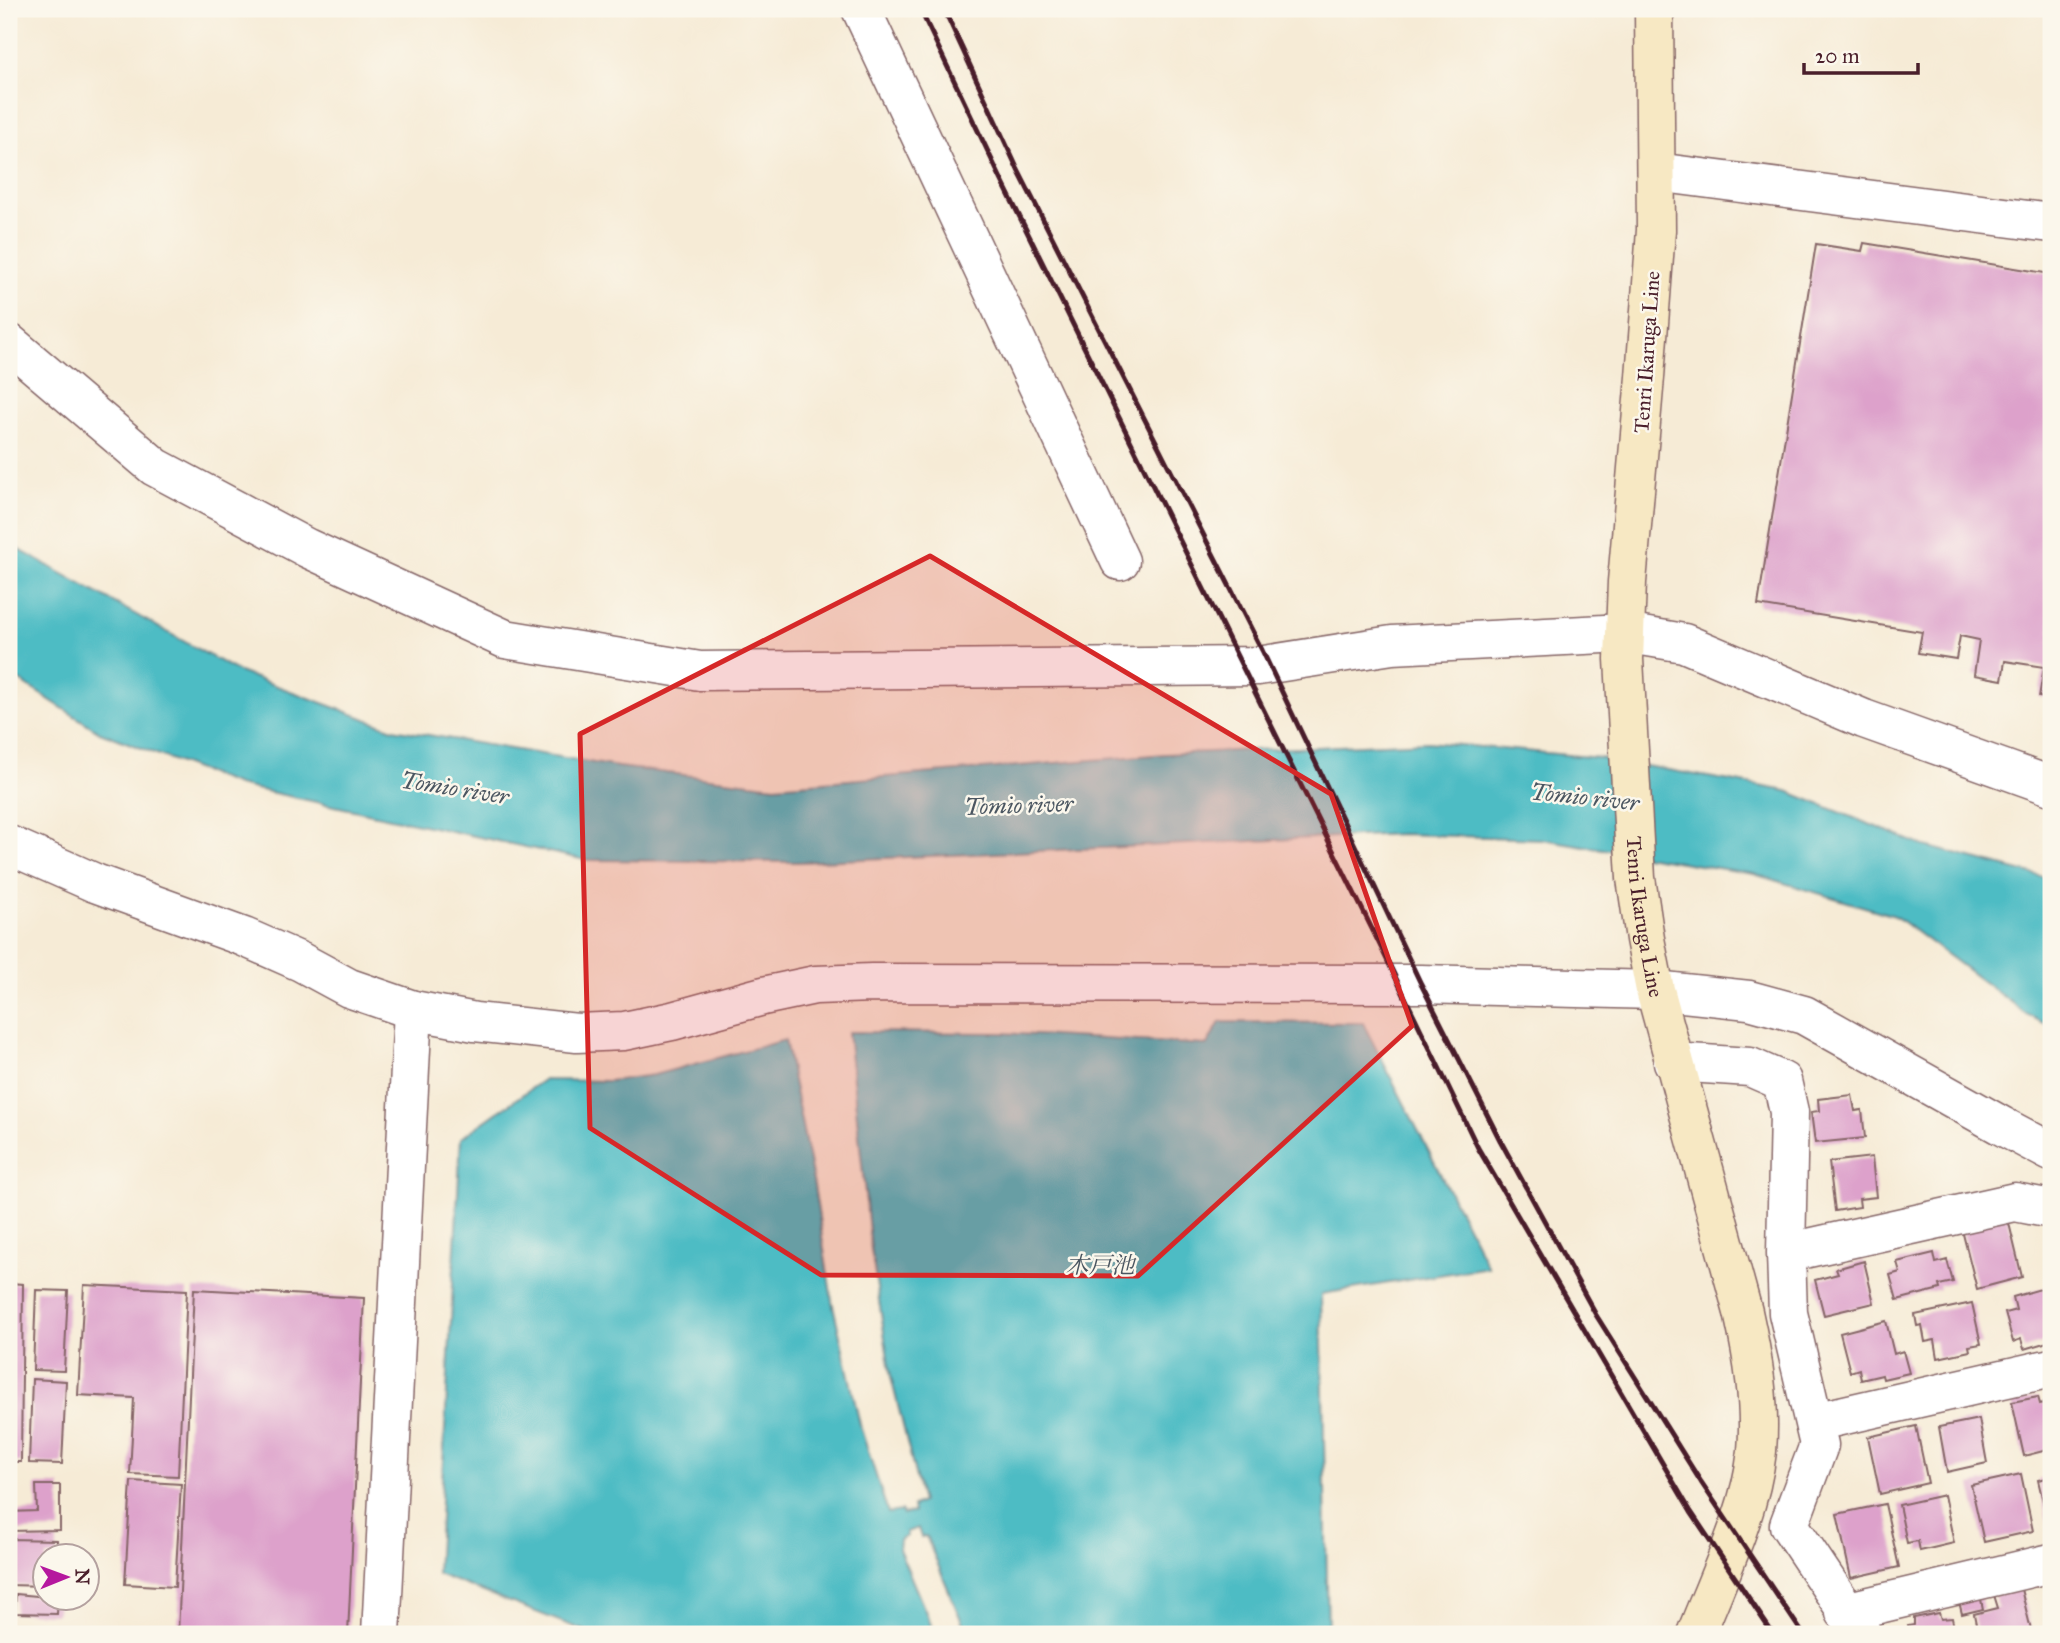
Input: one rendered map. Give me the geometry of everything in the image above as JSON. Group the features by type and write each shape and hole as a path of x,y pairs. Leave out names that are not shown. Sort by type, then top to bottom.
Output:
{"main road":[{"name":"Tenri Ikaruga Line","path":"1654,9 1656,172 1651,305 1624,646 1633,834 1644,939 1673,1062 1744,1312 1753,1357 1758,1407 1757,1450 1752,1482 1741,1519 1696,1634"}],"street":[{"path":"861,9 1120,561"},
{"path":"1656,172 2051,223"},
{"path":"9,343 155,467 307,548 505,639 700,671 1258,666 1392,645 1624,646 1684,643 1864,719 2051,786"},
{"path":"9,845 95,883 244,937 301,962 349,988 413,1010 475,1022 578,1033 624,1031 763,996 815,985 838,984 1421,984 1655,989 1749,1000 1804,1015 2051,1152"},
{"path":"381,1634 413,1010"},
{"path":"1673,1062 1750,1067 1782,1081 1789,1112 1786,1253 1788,1313 1819,1446 1789,1525 1853,1623 2051,1563"},
{"path":"1786,1253 2015,1202 2051,1209"},
{"path":"1814,1422 2051,1368"}],"highlighted area":[{"path":"930,556 1331,794 1412,1026 1138,1276 821,1275 590,1128 580,734"}],"water":[{"name":"Tomio river","path":"9,544 239,672 393,729 618,767 775,786 1166,754 1428,742 1600,758 1787,791 1921,845 2051,879 2051,1026 2029,1016 1895,916 1754,874 1542,839 1402,834 798,862 586,860 237,785 100,732 9,674"},
{"name":"木戸池","path":"1220,1022 1363,1023 1488,1267 1321,1294 1328,1634 967,1634 926,1536 921,1537 918,1528 906,1532 907,1536 900,1540 899,1549 935,1634 593,1634 437,1574 461,1138 543,1080 609,1081 654,1075 785,1040 814,1186 832,1301 861,1429 888,1513 901,1511 903,1515 914,1512 913,1506 922,1502 891,1377 871,1249 848,1032 1001,1033 1207,1045"}],"building":[{"path":"1864,243 2051,274 2051,704 2046,703 2048,698 2039,697 2044,667 2005,661 2002,680 1974,675 1979,640 1960,636 1956,659 1918,653 1922,632 1758,605 1816,244 1862,251"},
{"path":"1852,1095 1855,1111 1862,1110 1865,1138 1815,1143 1811,1112 1819,1111 1818,1099"},
{"path":"1872,1157 1876,1197 1859,1199 1860,1207 1835,1211 1829,1162"},
{"path":"2007,1215 2022,1277 1977,1289 1961,1226"},
{"path":"1934,1253 1936,1263 1947,1260 1953,1282 1939,1285 1940,1289 1897,1300 1890,1275 1900,1272 1897,1262"},
{"path":"1864,1261 1874,1303 1824,1315 1815,1280 1838,1274 1836,1269"},
{"path":"9,1283 23,1284 21,1462 9,1462"},
{"path":"84,1285 187,1290 178,1476 130,1474 134,1398 78,1395"},
{"path":"2051,1286 2051,1341 2024,1349 2021,1339 2013,1342 2005,1313 2016,1310 2013,1297"},
{"path":"194,1289 364,1298 348,1634 178,1634"},
{"path":"36,1290 68,1291 64,1371 33,1370"},
{"path":"1972,1303 1981,1344 1969,1346 1970,1351 1938,1358 1935,1340 1925,1342 1922,1325 1917,1326 1915,1315"},
{"path":"1886,1321 1894,1354 1903,1351 1909,1373 1883,1379 1882,1375 1861,1380 1859,1369 1850,1372 1840,1333"},
{"path":"32,1379 66,1381 62,1464 29,1463"},
{"path":"2038,1397 2040,1404 2047,1402 2051,1420 2051,1449 2024,1456 2012,1402"},
{"path":"1979,1419 1987,1463 1947,1472 1939,1427"},
{"path":"1916,1426 1928,1483 1880,1494 1868,1437"},
{"path":"2021,1474 2033,1531 1984,1542 1971,1485"},
{"path":"2051,1477 2051,1522 2048,1523 2038,1480"},
{"path":"131,1481 181,1484 175,1587 125,1584"},
{"path":"36,1485 60,1485 60,1530 9,1531 9,1512 37,1511"},
{"path":"1944,1495 1954,1543 1920,1551 1918,1541 1907,1543 1899,1505"},
{"path":"1885,1504 1899,1567 1851,1578 1837,1514"},
{"path":"9,1539 57,1540 32,1542 32,1586 9,1585"},
{"path":"1978,1585 1983,1609 1962,1614 1956,1589"},
{"path":"2021,1589 2032,1634 1978,1634 1974,1614 1998,1608 1994,1595"},
{"path":"16,1594 32,1596 32,1612 57,1612 57,1614 15,1613"},
{"path":"1939,1613 1941,1619 1952,1618 1955,1634 1910,1634 1908,1626 1914,1625 1914,1618"}],"railway":[{"path":"920,9 1478,1148 1691,1512 1773,1634"},
{"path":"944,9 1018,170 1262,650 1421,984 1500,1140 1596,1315 1701,1482 1803,1634"}]}
